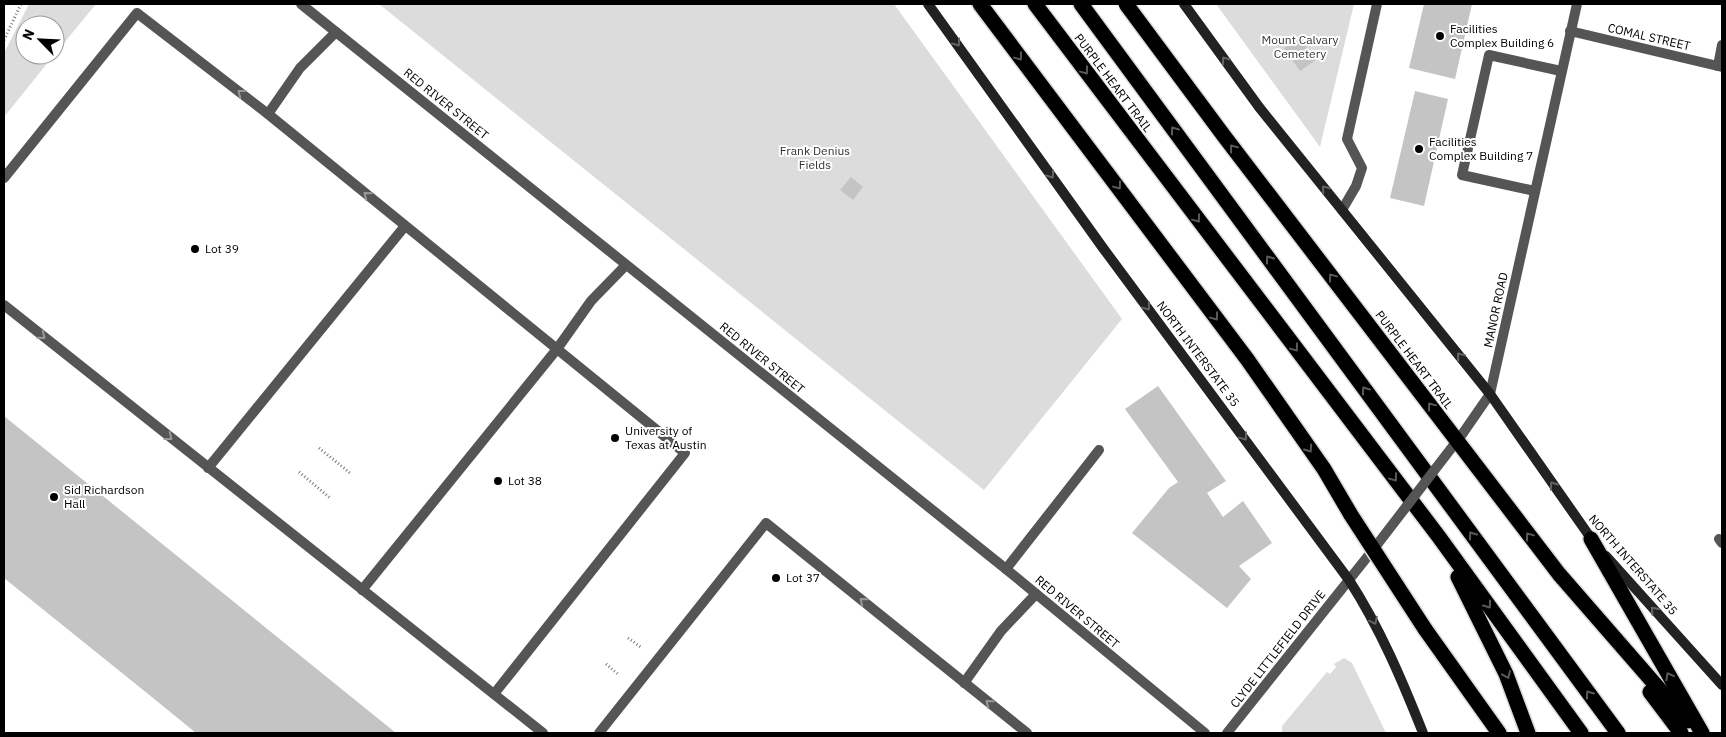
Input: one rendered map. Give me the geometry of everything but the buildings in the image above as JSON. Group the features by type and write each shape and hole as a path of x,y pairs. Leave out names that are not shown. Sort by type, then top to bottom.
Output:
{"highway":[{"path":"980,4 1247,359 1324,469 1425,629 1499,733"},
{"name":"PURPLE HEART TRAIL","path":"1035,4 1439,537 1581,733"},
{"name":"PURPLE HEART TRAIL","path":"1081,4 1618,733"},
{"name":"PURPLE HEART TRAIL","path":"1126,4 1224,136 1682,733"},
{"path":"1439,537 1506,674 1528,733"},
{"path":"1591,539 1700,733"},
{"path":"1559,574 1700,733"}],"main road":[{"name":"NORTH INTERSTATE 35","path":"928,4 1103,248 1349,580 1372,616 1423,733"},
{"name":"NORTH INTERSTATE 35","path":"1184,4 1259,106 1490,394 1591,539 1722,685"}],"street":[{"name":"RED RIVER STREET","path":"301,4 1006,569 1205,733"},
{"path":"1342,210 1356,186 1362,168 1347,139 1377,4"},
{"name":"MANOR ROAD","path":"1349,580 1464,433 1490,394 1577,4"},
{"path":"4,178 137,13 268,114 685,453 494,694"},
{"name":"COMAL STREET","path":"1570,31 1720,66"},
{"path":"268,114 300,68 336,32"},
{"path":"1720,66 1722,45"},
{"path":"1535,191 1462,175 1489,54 1561,71"},
{"path":"208,468 405,226"},
{"path":"362,590 557,349 591,301 626,265"},
{"path":"4,305 544,733"},
{"path":"1006,569 1099,450"},
{"path":"599,733 766,523 1027,733"},
{"name":"CLYDE LITTLEFIELD DRIVE","path":"1227,733 1349,580"},
{"path":"964,683 1001,632 1036,594"}],"path":[{"path":"4,40 21,4"},
{"path":"320,448 350,473"},
{"path":"299,472 330,498"}],"green space":[{"path":"29,4 96,4 65,42 65,15 23,15"},
{"name":"Frank Denius Fields","path":"379,4 894,4 1122,319 984,490"},
{"name":"Mount Calvary Cemetery","path":"1216,4 1354,4 1320,147"},
{"path":"15,31 15,65 46,65 4,117 4,53"},
{"path":"1344,658 1352,663 1386,733 1282,733 1282,726 1327,672 1330,674 1336,667 1334,664"}],"place":[{"name":"Facilities Complex Building 6","path":"1440,36"},
{"name":"Facilities Complex Building 7","path":"1419,149"},
{"name":"Lot 39","path":"195,249"},
{"name":"University of Texas at Austin","path":"615,438"},
{"name":"Lot 38","path":"498,481"},
{"name":"Sid Richardson Hall","path":"54,497"},
{"name":"Lot 37","path":"776,578"}]}
